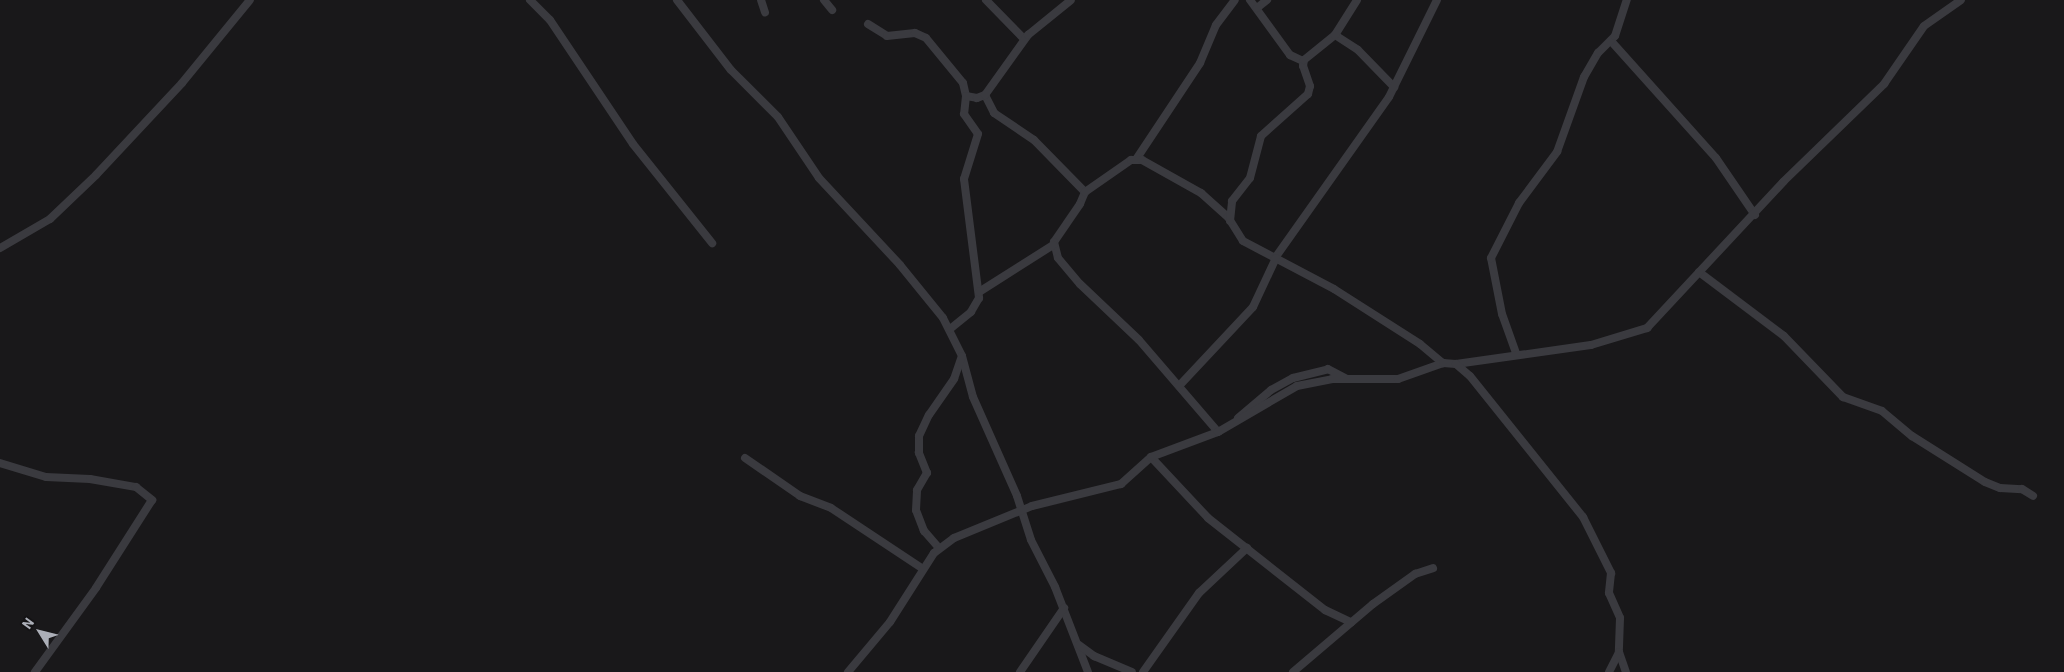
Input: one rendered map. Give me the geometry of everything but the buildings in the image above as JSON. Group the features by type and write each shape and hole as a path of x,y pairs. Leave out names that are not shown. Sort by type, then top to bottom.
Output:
{"street":[{"path":"0,248 50,218 96,175 188,77 250,0"},
{"path":"530,0 550,20 633,144 712,243"},
{"path":"677,0 731,70 778,117 819,178 900,265 950,329 962,356 973,397 1022,510 1031,540 1064,608 1088,672"},
{"path":"762,0 765,12"},
{"path":"824,0 832,10"},
{"path":"986,0 1024,39"},
{"path":"979,292 1053,245 1085,192 1137,158 1200,63 1216,25 1234,0"},
{"path":"1230,221 1232,201 1250,178 1261,136 1308,94 1310,82 1303,62 1290,55 1250,0"},
{"path":"1257,8 1267,0"},
{"path":"1303,62 1335,35 1358,0"},
{"path":"1179,386 1253,307 1276,258 1394,87 1437,0"},
{"path":"1516,354 1502,314 1491,258 1519,203 1557,152 1584,77 1598,53 1619,28 1627,0"},
{"path":"848,672 890,622 938,548 954,538 1022,510 1117,485 1151,457 1218,432 1297,386 1348,379 1398,379 1443,363 1456,364 1516,354 1565,350 1641,331 1666,310 1699,272 1755,215 1783,182 1884,84 1924,26 1961,0"},
{"path":"966,96 977,98 985,95 1024,39 1046,17 1067,2"},
{"path":"868,24 887,36 922,34 963,83 966,96 964,114 978,134 964,178 979,292 971,312 950,329"},
{"path":"1335,35 1358,50 1394,87"},
{"path":"1610,41 1716,158 1755,215"},
{"path":"985,95 994,113 1043,149 1085,192"},
{"path":"1137,158 1191,186 1230,221 1239,238 1342,294 1420,344 1443,363"},
{"path":"1053,245 1058,258 1080,284 1139,340 1218,432"},
{"path":"1699,272 1745,303 1784,336 1843,397 1882,411 1912,436 1985,482 2000,488 2026,491 2032,496"},
{"path":"938,548 924,531 916,510 916,490 927,473 918,453 919,436 929,415 954,379 962,356"},
{"path":"1456,364 1490,400 1583,517 1611,572 1609,592 1620,618 1619,652 1626,672"},
{"path":"1151,457 1194,505 1325,610 1351,622"},
{"path":"745,458 800,496 831,508 923,569"},
{"path":"0,463 46,477 90,479 136,487 152,500 101,581 35,672"},
{"path":"1142,672 1199,593 1247,548"},
{"path":"1293,672 1351,622 1415,574 1434,568"},
{"path":"1020,672 1064,608"},
{"path":"1079,644 1094,656 1132,672"},
{"path":"1609,672 1619,652"}]}
